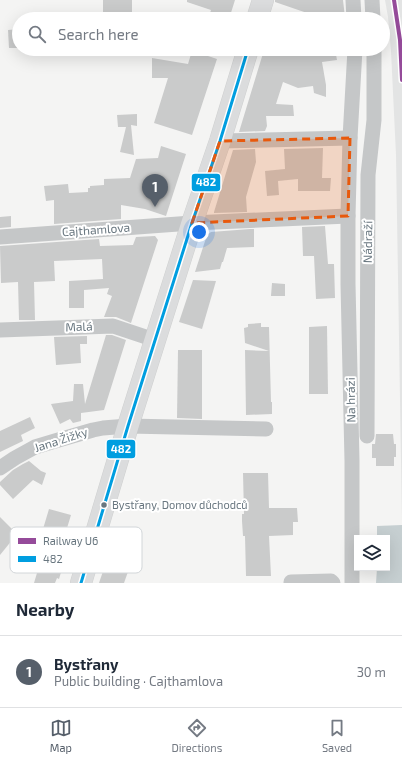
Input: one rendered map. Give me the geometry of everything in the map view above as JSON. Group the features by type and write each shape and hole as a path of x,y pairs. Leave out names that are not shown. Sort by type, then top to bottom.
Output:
{"street":[{"path":"259,12 263,0"},
{"path":"353,0 354,12"},
{"path":"372,0 373,12"},
{"path":"98,527 155,340 220,141 246,56"},
{"name":"Na hrázi","path":"352,583 352,461 348,300 348,216 354,56"},
{"name":"Nádraží","path":"367,436 368,175 374,120 374,56"},
{"path":"220,141 350,138"},
{"path":"192,223 348,216"},
{"name":"Cajthamlova","path":"0,237 192,223"},
{"name":"Malá","path":"0,330 113,326 155,340"},
{"name":"Jana Žižky","path":"0,468 35,447 93,430 128,426 266,429"},
{"path":"81,583 84,573"},
{"path":"291,583 331,581 333,583"}],"highlighted area":[{"path":"350,138 348,216 192,223 220,141"}],"shaded area":[{"path":"385,0 402,0 402,521 396,155 390,12 387,12"},
{"path":"402,525 402,583 376,583 377,571 390,571 390,535 377,535 377,526"}],"building":[{"path":"103,0 132,0 132,12 103,12"},
{"path":"187,0 235,0 231,12 210,12 211,10 187,2"},
{"path":"275,0 343,0 344,12 304,12 275,2"},
{"path":"8,30 12,30 12,48 9,48"},
{"path":"190,56 208,56 217,59 192,135 154,123 168,78 152,78 152,58 188,64"},
{"path":"262,56 336,56 337,60 322,62 326,85 326,97 314,93 313,86 298,88 283,82 276,104 293,105 294,116 266,116 267,126 265,131 239,132"},
{"path":"137,114 137,126 131,125 134,155 120,152 126,127 118,127 117,115"},
{"path":"161,146 186,154 166,216 145,209 121,205 121,219 54,224 54,200 46,201 44,186 68,184 69,193 88,192 88,188 90,188 90,186 104,185 104,179 130,178 136,159 158,158"},
{"path":"323,148 322,178 331,178 330,191 298,191 298,179 278,181 279,195 267,196 265,171 285,169 284,149"},
{"path":"255,149 256,162 246,197 247,212 214,213 233,150"},
{"path":"11,216 11,227 0,228 0,217"},
{"path":"325,226 328,264 334,264 335,298 316,299 314,256 303,256 302,227"},
{"path":"254,229 254,247 227,248 220,269 195,272 207,235 211,232"},
{"path":"155,236 158,240 131,323 116,317 104,317 112,296 107,294 109,288 84,290 84,308 69,308 69,281 103,279 102,259 54,261 55,281 34,282 35,320 19,320 18,282 1,283 0,246 99,239 100,246 133,245 136,237"},
{"path":"193,280 216,281 202,329 179,322"},
{"path":"272,283 285,284 285,296 271,296"},
{"path":"261,323 261,327 269,327 272,414 246,415 245,350 269,351 245,343 244,328 248,327 248,324"},
{"path":"327,326 328,394 309,394 309,327"},
{"path":"106,335 112,335 126,340 104,410 81,413 81,421 73,423 70,419 60,424 51,404 73,401 74,384 83,384 85,404"},
{"path":"87,336 87,344 80,344 81,363 56,365 54,337"},
{"path":"178,350 202,350 202,419 177,418"},
{"path":"30,417 35,428 21,435 23,441 0,452 0,431"},
{"path":"376,434 393,434 394,444 396,444 394,466 376,466 376,458 372,458 372,444 375,444"},
{"path":"29,461 41,471 46,473 42,485 33,480 13,499 0,485 0,482 13,470"},
{"path":"243,473 268,473 269,508 297,508 298,522 293,522 293,535 269,536 271,576 246,576 245,536 243,536 242,521 242,514 244,514"},
{"path":"49,509 71,515 67,527 44,527"},
{"path":"0,517 10,527 10,543 0,555"},
{"path":"37,573 61,573 59,579 57,578 55,583 34,583"},
{"path":"102,573 128,573 124,583 99,583"}],"rail line":[{"name":"U6","path":"394,0 400,40 402,80"}],"transit line":[{"name":"482","path":"98,527 128,426 246,56"},
{"name":"482","path":"81,583 84,573"}],"place":[{"name":"Bystřany","path":"155,207"},
{"name":"Bystřany, Domov důchodců","path":"104,505"}]}
